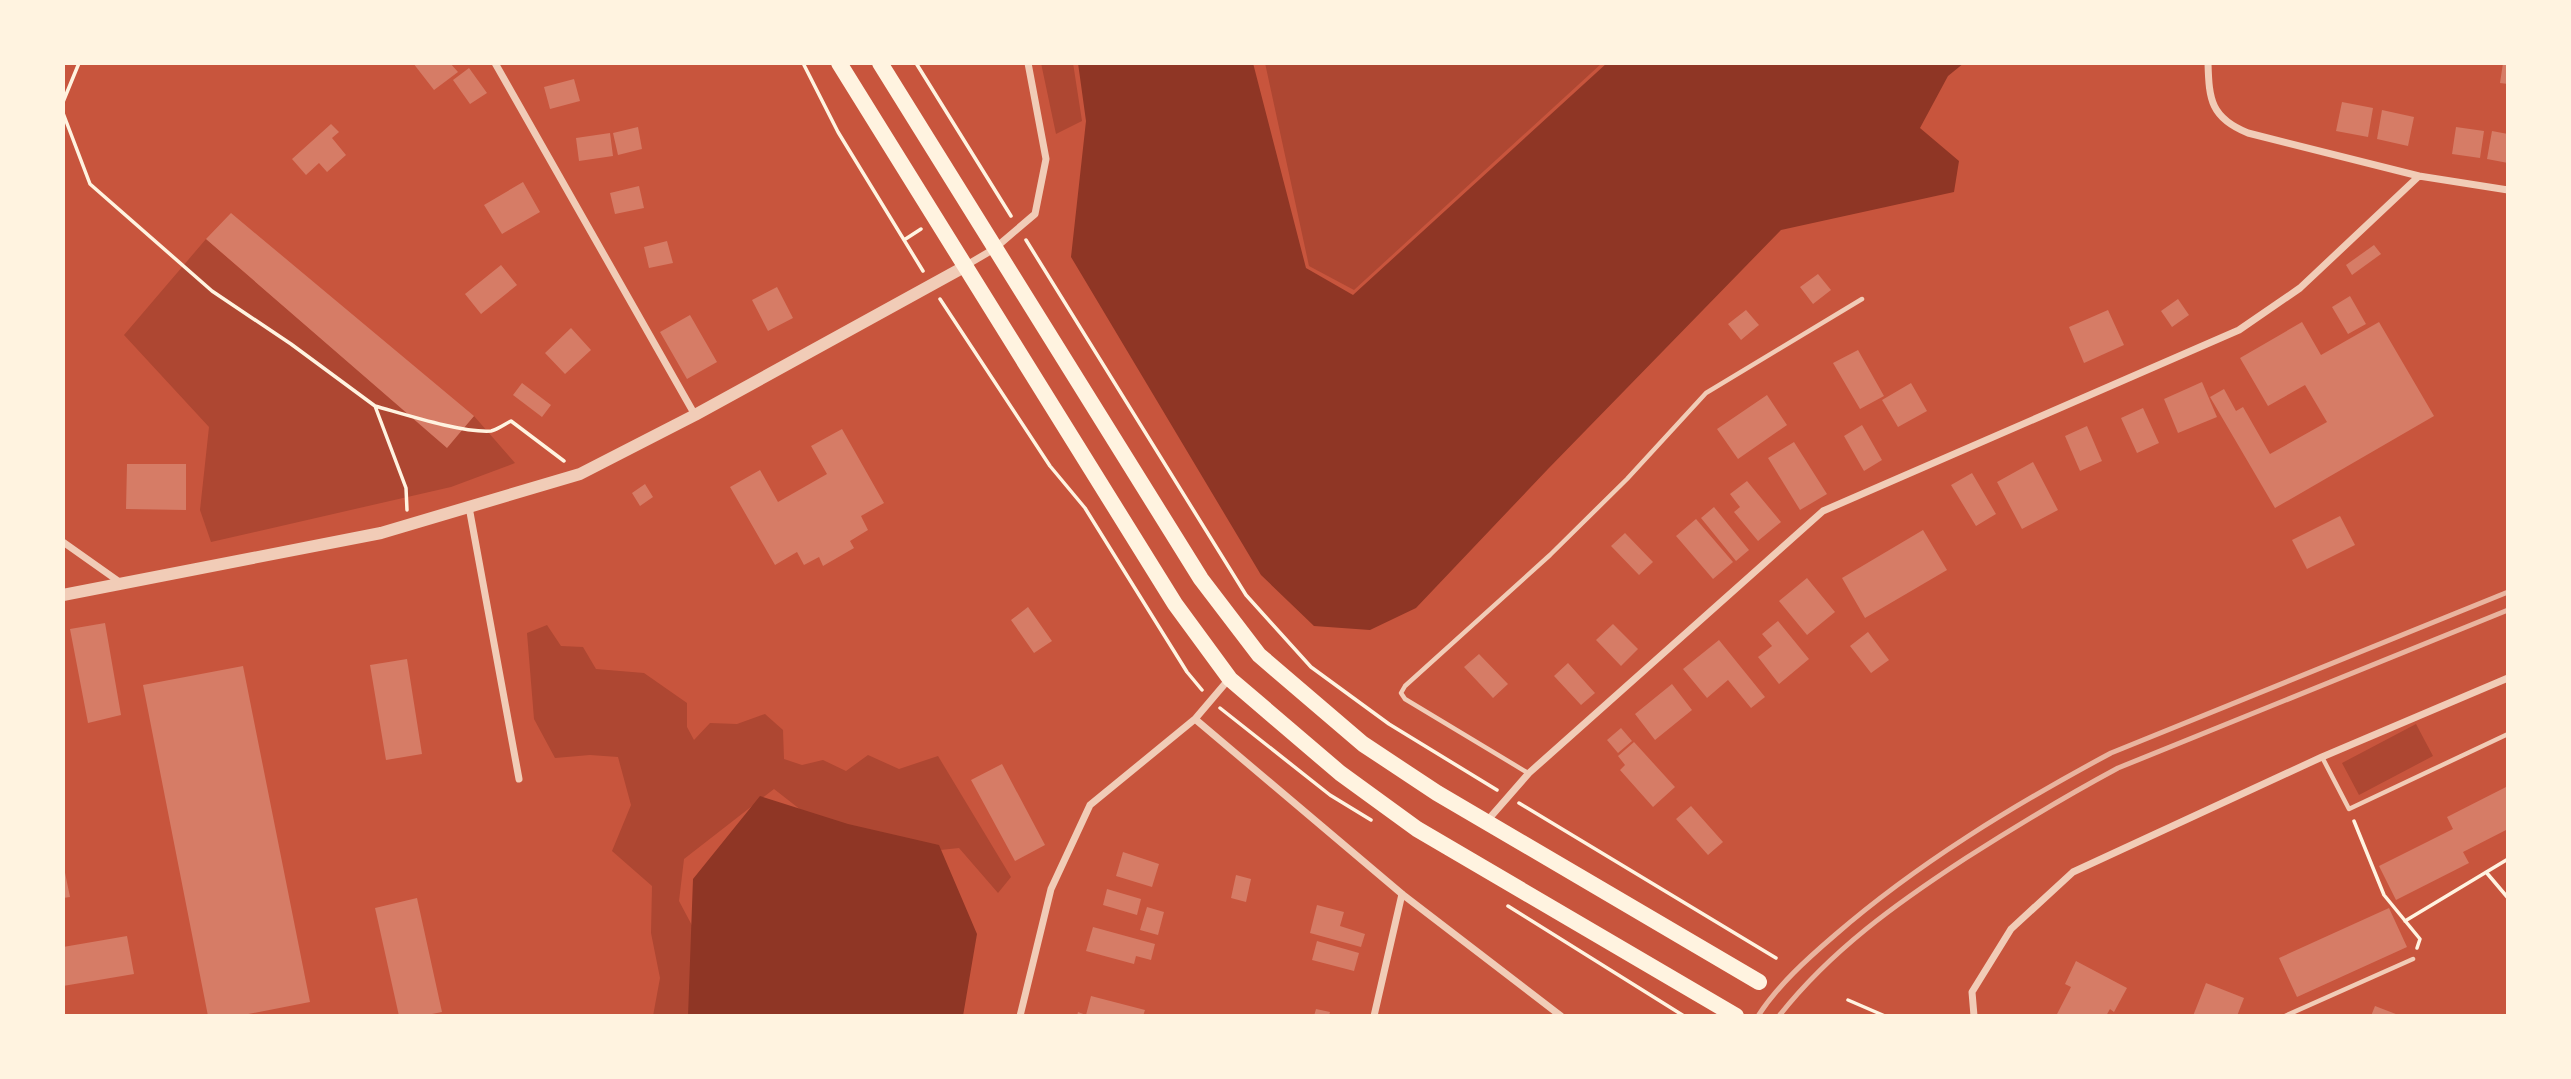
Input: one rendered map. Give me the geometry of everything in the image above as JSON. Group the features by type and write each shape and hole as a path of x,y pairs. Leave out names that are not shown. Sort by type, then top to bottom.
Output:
{"main road":[{"path":"839,63 1174,604 1230,679 1340,773 1417,829 1736,1016"},
{"path":"880,63 1201,579 1259,655 1363,744 1437,793 1759,982"}],"street":[{"path":"495,63 695,415"},
{"path":"63,595 381,533 580,474 695,415 964,267 994,249 1035,214 1046,159 1028,63"},
{"path":"2208,63 2209,95 2218,114 2230,125 2248,133 2419,176 2508,190"},
{"path":"1487,821 1529,774 1823,511 2239,330 2300,288 2419,176"},
{"path":"469,507 519,779"},
{"path":"63,542 121,584"},
{"path":"1974,1016 1972,992 2011,929 2073,872 2322,757 2508,678"},
{"path":"1020,1016 1051,889 1090,805 1195,719 1230,679"},
{"path":"1195,719 1402,894 1561,1016"},
{"path":"1374,1016 1402,894"}],"lane":[{"path":"1529,774 1405,699 1401,693 1405,686 1550,555 1627,479 1706,393 1862,299"},
{"path":"2322,757 2349,809 2508,734"},
{"path":"2285,1016 2413,959"}],"path":[{"path":"63,102 79,63"},
{"path":"916,63 1246,595 1311,667 1388,724 1776,958"},
{"path":"63,113 90,184 212,291 291,344 374,406 431,421 492,431 511,421 580,474"},
{"path":"374,406 406,488 408,524"},
{"path":"2349,809 2384,895 2420,939 2413,959"},
{"path":"2405,921 2508,859"},
{"path":"2486,872 2508,898"},
{"path":"1848,1000 1885,1016"}],"shaded area":[{"path":"1041,63 1073,63 1082,121 1056,134"},
{"path":"1078,63 1253,63 1306,268 1353,295 1607,63 1964,63 1948,76 1920,128 1959,161 1954,192 1781,230 1416,608 1370,630 1314,626 1261,575 1071,257 1086,121"},
{"path":"1265,63 1602,63 1354,290 1309,266"},
{"path":"206,239 447,447 474,416 515,463 451,487 211,542 200,510 209,427 124,335"},
{"path":"547,625 561,646 583,647 596,669 644,673 687,703 687,727 694,740 710,723 737,724 765,714 783,730 784,759 802,765 823,760 846,771 868,755 899,769 938,756 1011,877 998,893 959,848 912,853 824,828 774,789 684,859 679,901 704,948 699,1016 653,1016 660,978 651,933 652,886 612,851 631,805 618,757 590,755 555,758 534,719 527,633"},
{"path":"2416,724 2433,756 2359,795 2342,763"},
{"path":"760,796 848,824 939,845 977,934 963,1016 688,1016 693,879"}],"building":[{"path":"413,63 450,63 458,72 434,90"},
{"path":"2503,63 2508,63 2508,84 2500,83"},
{"path":"469,68 487,93 470,104 453,80"},
{"path":"574,79 580,101 550,109 544,87"},
{"path":"2342,102 2373,108 2368,137 2336,131"},
{"path":"2382,110 2414,117 2408,146 2377,139"},
{"path":"331,124 339,132 332,138 346,155 327,172 319,163 306,175 292,159"},
{"path":"638,127 642,149 618,155 613,133"},
{"path":"2456,127 2484,131 2480,158 2452,154"},
{"path":"2492,131 2508,134 2508,163 2487,159"},
{"path":"610,133 613,156 579,161 576,138"},
{"path":"523,182 540,212 502,234 484,205"},
{"path":"639,186 644,208 615,214 610,193"},
{"path":"231,213 474,416 447,448 206,239"},
{"path":"667,241 673,263 649,268 644,247"},
{"path":"2374,245 2381,254 2352,275 2346,265"},
{"path":"501,265 517,285 481,314 465,294"},
{"path":"1818,274 1831,290 1813,304 1800,287"},
{"path":"777,287 793,318 768,331 752,300"},
{"path":"2350,296 2366,324 2348,334 2332,307"},
{"path":"2178,299 2189,315 2172,327 2161,311"},
{"path":"1746,310 1759,325 1741,340 1728,324"},
{"path":"2108,310 2124,345 2084,363 2069,327"},
{"path":"690,315 717,362 687,379 660,332"},
{"path":"2302,322 2321,355 2379,322 2434,416 2275,508 2210,397 2224,389 2236,411 2243,407 2270,454 2327,422 2305,385 2268,406 2240,358"},
{"path":"571,328 591,350 565,374 545,353"},
{"path":"1858,350 1884,396 1860,409 1833,363"},
{"path":"2202,382 2217,417 2178,433 2164,399"},
{"path":"522,383 551,405 542,417 513,395"},
{"path":"1911,383 1927,411 1898,427 1882,400"},
{"path":"1767,395 1787,425 1738,459 1717,429"},
{"path":"2143,408 2159,443 2137,453 2121,418"},
{"path":"1862,425 1882,460 1864,471 1844,436"},
{"path":"2087,426 2102,461 2080,471 2065,436"},
{"path":"842,429 884,503 861,516 868,530 850,541 854,548 823,566 819,557 804,565 797,552 775,565 730,487 760,470 778,502 827,474 811,446"},
{"path":"1794,442 1827,494 1800,510 1768,458"},
{"path":"2033,462 2058,510 2022,529 1997,482"},
{"path":"127,464 186,464 186,510 126,509"},
{"path":"1972,473 1996,514 1976,526 1951,485"},
{"path":"1747,481 1781,522 1758,541 1734,512 1740,507 1730,494"},
{"path":"645,484 653,497 640,506 632,493"},
{"path":"1714,507 1749,550 1736,561 1701,518"},
{"path":"2340,516 2355,545 2307,569 2292,540"},
{"path":"1696,519 1733,562 1713,579 1676,536"},
{"path":"1923,530 1947,570 1865,618 1842,578"},
{"path":"1625,533 1653,562 1639,575 1611,546"},
{"path":"1807,578 1835,612 1807,635 1779,601"},
{"path":"1028,607 1052,641 1034,653 1011,620"},
{"path":"1778,621 1809,659 1779,684 1758,657 1772,646 1762,634"},
{"path":"105,623 121,715 88,723 70,629"},
{"path":"1613,624 1638,649 1621,666 1596,640"},
{"path":"1868,632 1889,660 1871,673 1850,646"},
{"path":"1719,640 1765,697 1751,708 1728,680 1707,698 1683,669"},
{"path":"1479,654 1508,684 1493,698 1464,667"},
{"path":"407,659 422,754 386,760 370,665"},
{"path":"1568,663 1595,693 1581,705 1554,676"},
{"path":"243,666 310,1002 238,1016 208,1016 143,685"},
{"path":"1672,684 1692,710 1655,740 1635,714"},
{"path":"1621,728 1632,741 1618,753 1607,740"},
{"path":"1634,742 1675,787 1653,807 1620,770 1625,765 1618,756"},
{"path":"1002,764 1045,845 1015,861 971,780"},
{"path":"2508,786 2508,829 2463,852 2469,863 2396,900 2379,866 2453,829 2447,817"},
{"path":"1691,806 1723,842 1708,855 1676,819"},
{"path":"1123,852 1159,864 1152,887 1116,876"},
{"path":"63,863 70,897 63,898"},
{"path":"1236,875 1251,879 1246,902 1231,898"},
{"path":"1107,889 1141,899 1137,915 1103,905"},
{"path":"417,898 442,1012 422,1016 399,1016 375,908"},
{"path":"1317,905 1344,912 1340,926 1365,934 1361,947 1310,933"},
{"path":"1147,907 1164,912 1158,935 1140,930"},
{"path":"2389,908 2407,947 2297,997 2279,958"},
{"path":"1093,927 1155,944 1151,960 1136,956 1134,964 1086,951"},
{"path":"127,936 134,974 63,986 63,947"},
{"path":"1317,941 1359,953 1354,971 1312,960"},
{"path":"2076,961 2127,988 2114,1012 2110,1009 2106,1016 2056,1016 2071,987 2065,984"},
{"path":"2206,983 2244,998 2237,1016 2193,1016"},
{"path":"1091,996 1145,1010 1143,1016 1077,1016 1078,1012 1086,1015"},
{"path":"2375,1006 2401,1016 2371,1016"},
{"path":"1316,1009 1330,1012 1329,1016 1314,1016"}],"railway":[{"path":"1758,1016 1794,973 1824,944 1899,884 1968,836 2075,773 2111,753 2508,592"},
{"path":"1779,1016 1820,970 1890,910 2041,811 2118,768 2508,610"}]}
